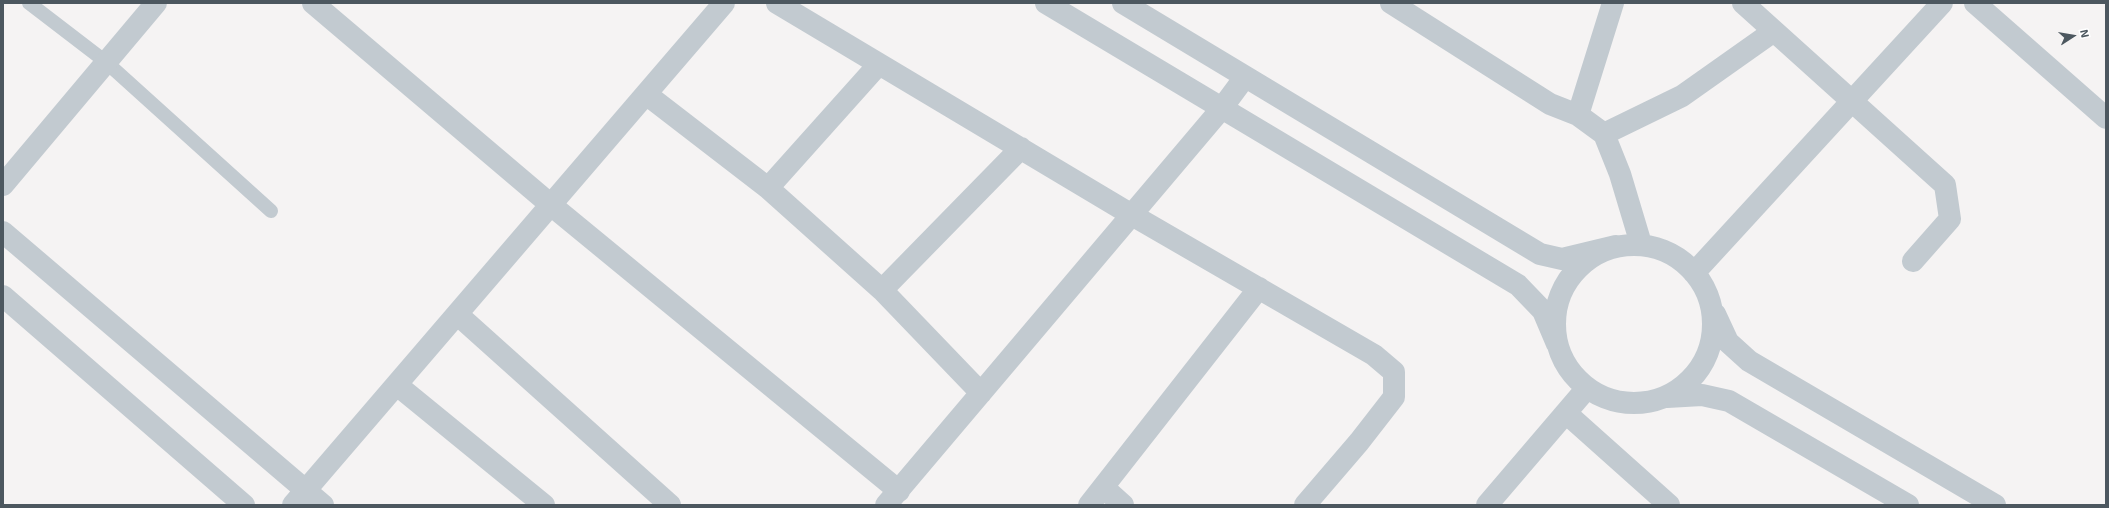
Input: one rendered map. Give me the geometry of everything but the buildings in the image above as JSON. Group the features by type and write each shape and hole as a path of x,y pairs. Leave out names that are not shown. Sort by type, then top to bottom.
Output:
{"street":[{"path":"3,185 156,3"},
{"path":"313,3 892,498 1222,108 1245,77"},
{"path":"300,498 724,3"},
{"path":"777,3 1132,215 1374,355 1394,372 1394,397 1360,442 1305,505"},
{"path":"1046,3 1518,285 1543,312 1568,368 1587,388 1612,400 1632,403 1639,403 1665,397 1702,396 1729,401 1908,505"},
{"path":"1123,3 1540,254 1562,259 1616,246 1641,244 1666,250 1687,264 1703,284 1712,308 1728,342 1749,361 1995,505"},
{"path":"1391,3 1550,104 1578,114 1604,134 1620,174 1641,244"},
{"path":"1578,114 1612,3"},
{"path":"1743,3 1945,185 1950,219 1913,261"},
{"path":"1694,273 1853,102 1942,3"},
{"path":"1975,3 2106,118"},
{"path":"1604,134 1682,96 1774,31"},
{"path":"768,188 878,64"},
{"path":"646,94 768,188 882,290 981,393"},
{"path":"882,290 1021,148"},
{"path":"3,232 300,498 324,505"},
{"path":"1557,344 1555,319 1561,294 1570,278 1574,272 1616,246"},
{"path":"1089,505 1259,288"},
{"path":"3,296 244,505"},
{"path":"1665,397 1688,382 1704,361 1713,335 1712,308"},
{"path":"458,314 670,505"},
{"path":"397,385 544,505"},
{"path":"1487,505 1587,388"},
{"path":"1566,413 1669,505"},
{"path":"1103,487 1123,505"}],"lane":[{"path":"29,3 106,62 271,212"}]}
